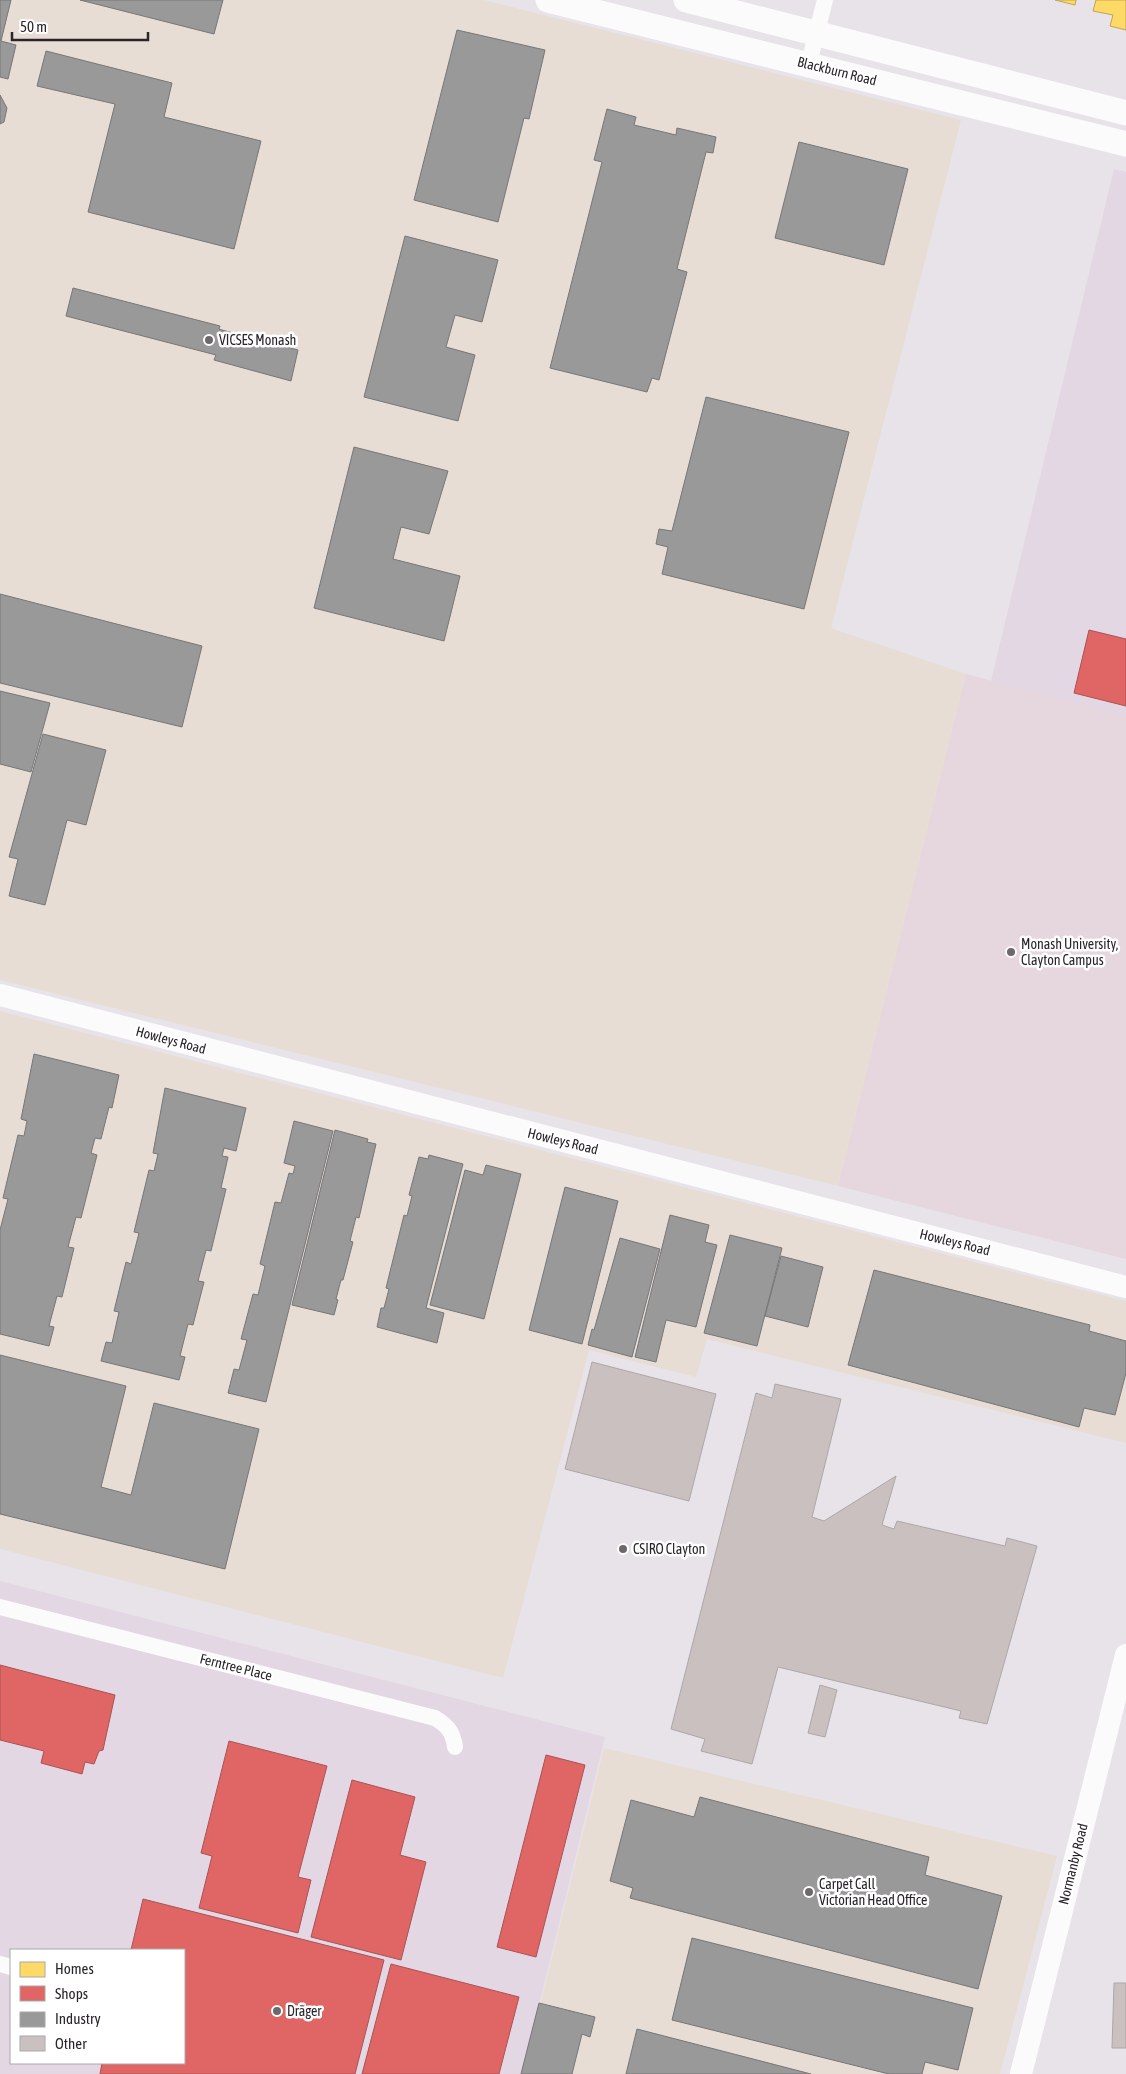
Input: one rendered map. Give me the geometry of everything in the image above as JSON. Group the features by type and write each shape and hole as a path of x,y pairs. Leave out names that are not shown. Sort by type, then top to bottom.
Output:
{"main road":[{"name":"Blackburn Road","path":"548,0 809,63 1126,144"},
{"path":"686,0 1126,113"}],"street":[{"path":"809,63 825,0"},
{"name":"Howleys Road","path":"0,995 1126,1287"},
{"name":"Ferntree Place","path":"0,1607 435,1718 448,1726 454,1736 455,1747"},
{"name":"Normanby Road","path":"1021,2074 1126,1655"}],"shaded area":[{"path":"0,0 484,0 961,120 831,628 966,674 838,1186 0,980"},
{"path":"1114,169 1126,172 1126,717 991,681"},
{"name":"Monash University, Clayton Campus","path":"966,674 1126,717 1126,1259 838,1186"},
{"path":"0,1011 1126,1301 1126,1443 707,1339 696,1377 589,1350 503,1678 0,1549"},
{"path":"0,1581 605,1737 522,2074 0,2074"},
{"path":"604,1748 1057,1856 1000,2074 523,2074"}],"building: Homes":[{"path":"1055,0 1076,0 1075,5"},
{"path":"1096,0 1126,0 1126,30 1110,26 1113,15 1093,11"}],"building: Shops":[{"path":"1089,630 1126,639 1126,706 1074,693"},
{"path":"0,1665 115,1695 103,1750 99,1751 94,1764 85,1762 82,1774 41,1763 44,1751 0,1740"},
{"path":"229,1741 327,1766 298,1877 311,1880 298,1933 199,1908 212,1856 201,1853"},
{"path":"546,1755 585,1765 536,1957 497,1947"},
{"path":"352,1780 415,1797 400,1855 426,1862 401,1960 311,1937"},
{"name":"Dräger","path":"143,1899 384,1960 355,2074 100,2074 102,2064 185,2064 185,1949 131,1949"},
{"path":"391,1964 519,1997 499,2074 362,2074"}],"building: Industry":[{"path":"0,0 11,0 1,41 16,45 8,79 0,77"},
{"path":"80,0 223,0 214,34"},
{"path":"457,30 545,50 529,119 524,118 498,222 414,200"},
{"path":"46,51 172,83 164,117 261,141 234,249 88,212 115,104 37,86"},
{"path":"0,95 7,108 4,122 0,124"},
{"path":"607,109 636,117 634,125 676,135 677,128 716,137 713,153 706,152 677,269 687,272 659,380 652,378 647,392 550,368 602,162 594,160"},
{"path":"799,142 908,169 884,265 775,238"},
{"path":"405,236 498,260 482,322 455,315 446,347 475,355 458,421 364,397"},
{"name":"VICSES Monash","path":"73,288 220,326 219,329 222,330 298,350 291,381 214,360 216,355 66,316"},
{"path":"706,397 849,432 804,609 662,574 668,547 656,544 659,529 672,531"},
{"path":"354,447 448,471 429,534 401,527 393,559 460,576 444,641 314,608"},
{"path":"0,594 202,646 182,727 0,683"},
{"path":"0,691 50,703 31,772 0,764"},
{"path":"43,734 106,750 86,825 67,820 45,905 9,896 18,859 9,857"},
{"path":"34,1054 119,1075 112,1108 109,1107 101,1139 95,1138 91,1153 97,1155 81,1218 76,1217 68,1247 74,1248 62,1297 57,1296 49,1326 54,1327 49,1346 0,1334 0,1230 8,1199 3,1198 18,1135 24,1136 27,1121 21,1119"},
{"path":"165,1088 246,1108 236,1151 224,1148 222,1156 228,1157 221,1188 226,1189 211,1251 206,1250 198,1281 204,1282 193,1325 188,1324 180,1356 185,1357 179,1380 101,1361 106,1342 112,1343 119,1312 114,1311 126,1262 131,1264 139,1233 134,1232 149,1170 154,1171 158,1154 153,1153"},
{"path":"294,1121 333,1131 266,1402 228,1393 234,1369 239,1370 247,1340 241,1339 253,1294 258,1295 265,1266 260,1264 275,1202 281,1203 289,1173 293,1174 295,1166 284,1163"},
{"path":"335,1130 368,1139 367,1142 376,1144 359,1218 356,1217 350,1241 353,1242 336,1299 338,1300 334,1315 292,1305"},
{"path":"429,1155 463,1164 426,1308 444,1313 437,1343 377,1327 381,1308 384,1308 389,1289 386,1288 404,1215 407,1216 412,1196 409,1195 419,1157 428,1159"},
{"path":"486,1165 521,1174 484,1319 430,1305 465,1170 483,1175"},
{"path":"565,1187 618,1201 582,1344 529,1330"},
{"path":"670,1215 709,1225 705,1242 717,1245 696,1327 666,1320 656,1362 635,1357"},
{"path":"730,1235 782,1248 757,1346 704,1333"},
{"path":"620,1238 660,1249 632,1357 588,1345"},
{"path":"781,1256 823,1267 808,1327 765,1316"},
{"path":"874,1270 1090,1325 1089,1331 1126,1341 1126,1373 1115,1415 1084,1408 1079,1427 848,1365"},
{"path":"0,1355 126,1386 101,1487 131,1495 154,1403 259,1429 225,1569 0,1514"},
{"name":"Carpet Call Victorian Head Office","path":"700,1797 929,1857 925,1875 1002,1896 978,1989 630,1898 633,1888 610,1881 631,1800 694,1817"},
{"path":"692,1938 973,2008 958,2070 925,2062 922,2074 889,2074 672,2020"},
{"path":"539,2003 595,2017 590,2037 582,2034 572,2074 521,2074"},
{"path":"637,2029 811,2074 626,2074"}],"building: Other":[{"path":"592,1362 716,1394 689,1501 565,1469"},
{"path":"775,1384 841,1399 812,1517 824,1521 896,1476 882,1525 894,1529 897,1521 1005,1546 1007,1538 1037,1546 987,1724 959,1718 961,1711 778,1667 752,1764 701,1751 705,1739 671,1729 756,1393 772,1398"},
{"path":"820,1685 837,1690 825,1737 808,1733"},
{"path":"1114,1983 1126,1983 1126,2048 1112,2048"}],"place":[{"name":"VICSES Monash","path":"209,340"},
{"name":"Monash University, Clayton Campus","path":"1011,952"},
{"name":"CSIRO Clayton","path":"623,1549"},
{"name":"Carpet Call Victorian Head Office","path":"809,1892"},
{"name":"Dräger","path":"277,2011"}]}
